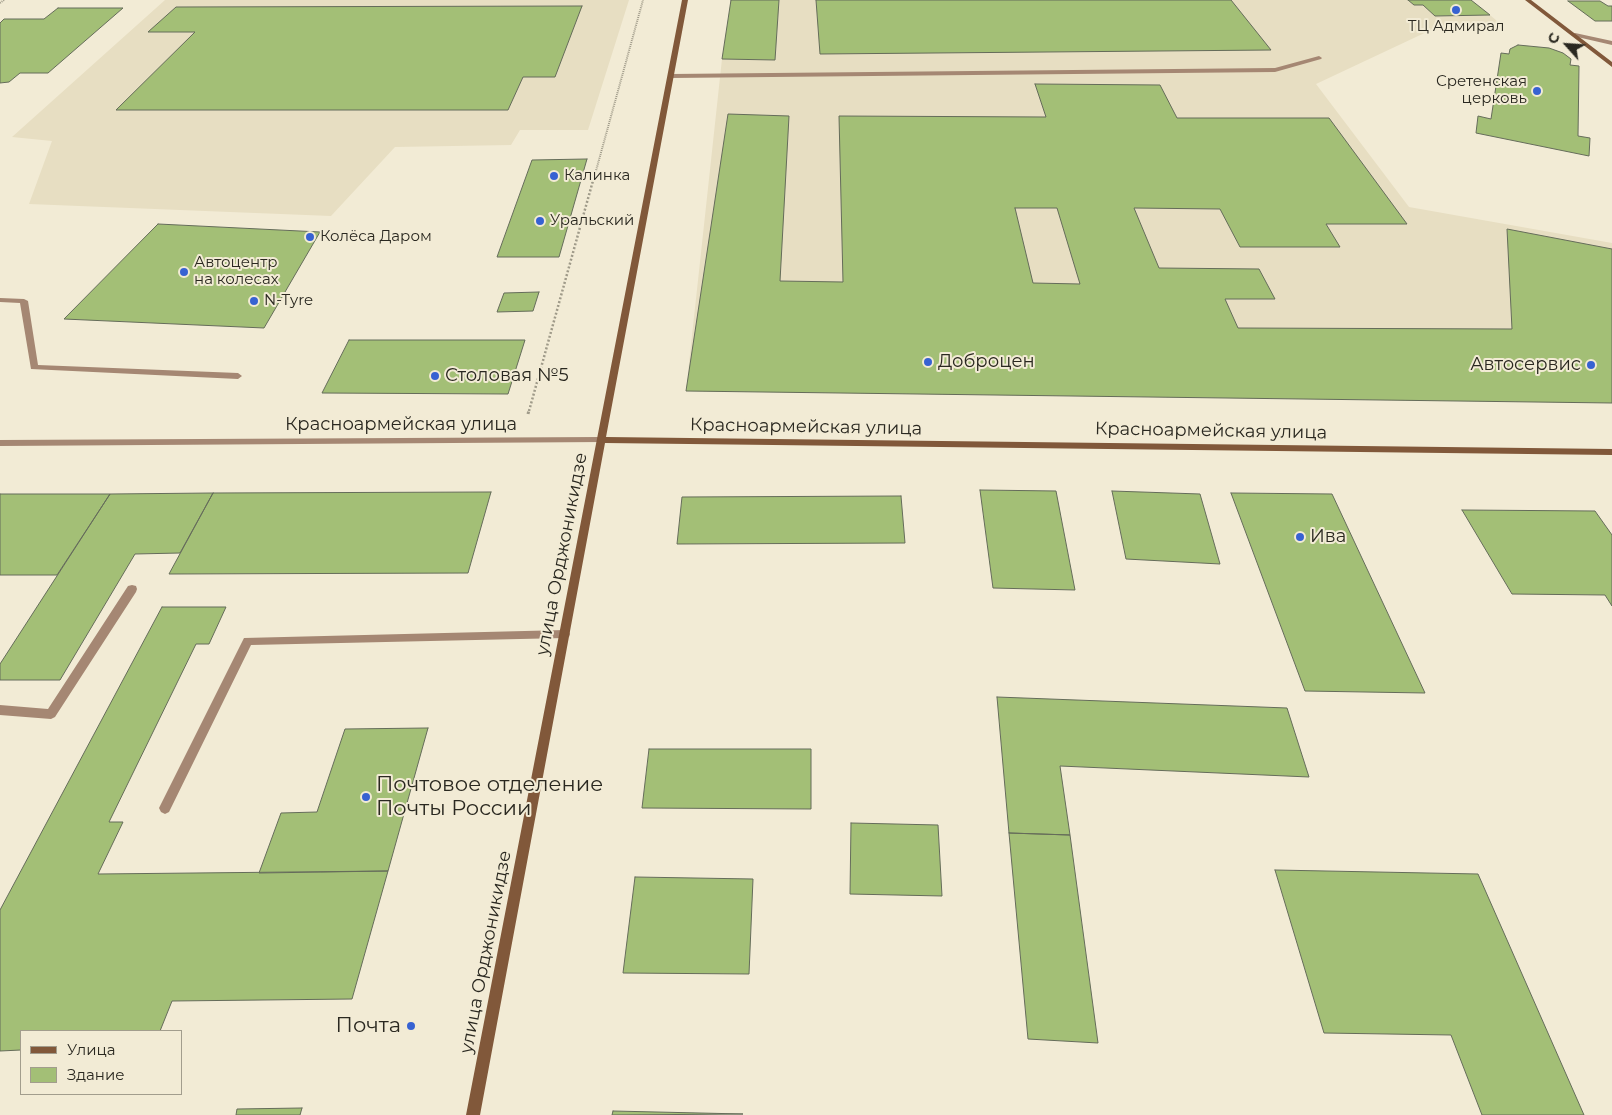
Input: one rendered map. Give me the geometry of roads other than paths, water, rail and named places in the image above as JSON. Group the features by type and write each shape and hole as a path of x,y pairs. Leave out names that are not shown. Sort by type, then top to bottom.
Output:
{"main road":[{"name":"улица Орджоникидзе","path":"473,1115 686,0"},
{"path":"1528,0 1612,65"},
{"name":"Красноармейская улица","path":"601,440 1612,452"}],"street":[{"path":"1575,36 1612,43"},
{"path":"671,76 1275,70 1319,58"},
{"path":"0,300 24,300 34,367 238,376"},
{"name":"Красноармейская улица","path":"0,443 601,440"},
{"path":"0,710 50,714 132,589"},
{"path":"165,808 248,641 564,634"}],"place":[{"name":"ТЦ Адмирал","path":"1456,10"},
{"name":"Сретенская церковь","path":"1537,91"},
{"name":"Калинка","path":"554,176"},
{"name":"Уральский","path":"540,221"},
{"name":"Колёса Даром","path":"310,237"},
{"name":"Автоцентр на колесах","path":"184,272"},
{"name":"N-Tyre","path":"254,301"},
{"name":"Доброцен","path":"928,362"},
{"name":"Автосервис","path":"1591,365"},
{"name":"Столовая №5","path":"435,376"},
{"name":"Ива","path":"1300,537"},
{"name":"Почтовое отделение Почты России","path":"366,797"},
{"name":"Почта","path":"411,1026"}]}
